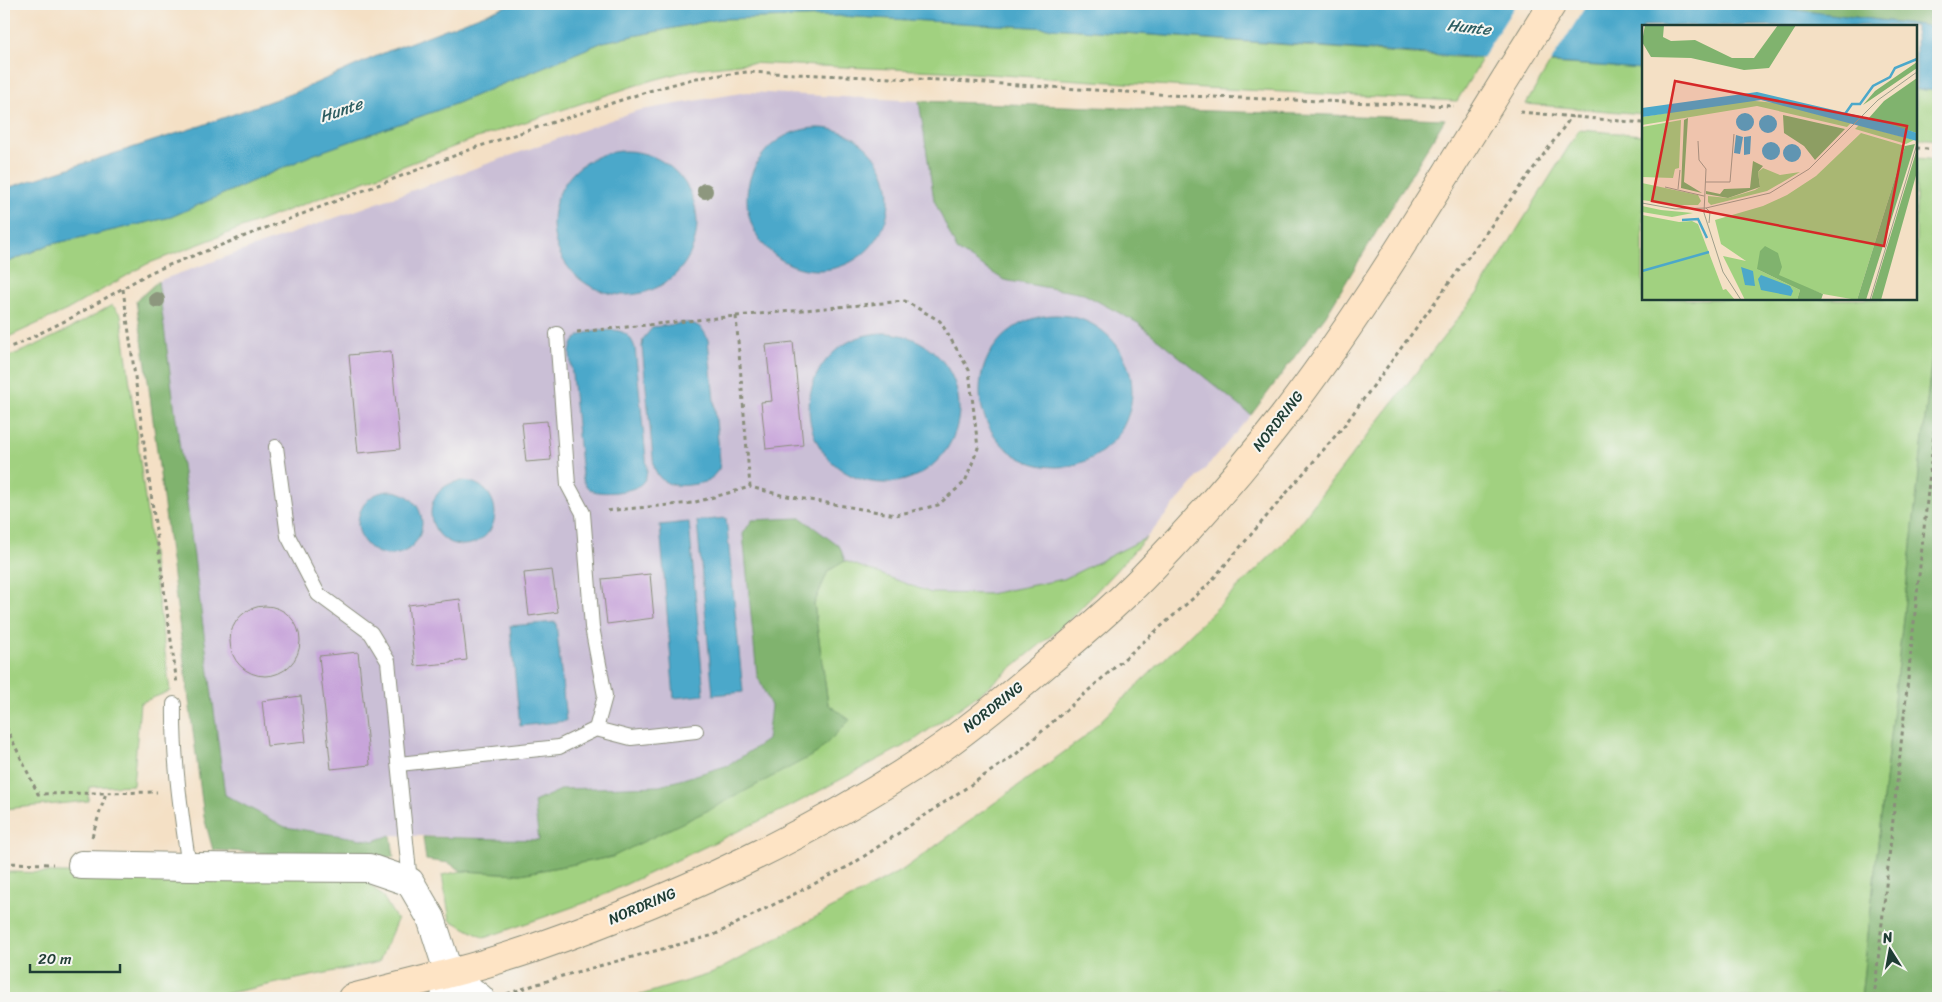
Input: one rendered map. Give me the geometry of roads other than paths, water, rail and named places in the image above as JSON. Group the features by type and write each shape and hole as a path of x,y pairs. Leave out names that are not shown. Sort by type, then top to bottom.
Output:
{"main road":[{"name":"NORDRING","path":"352,998 447,986 529,950 623,915 698,882 776,845 864,797 936,751 1009,696 1079,636 1149,571 1217,498 1283,417 1362,307 1552,4"}],"street":[{"path":"82,865 369,868 410,882 431,918 447,986 480,998"}],"lane":[{"path":"557,334 568,485 583,513 592,627 605,696 596,729"},
{"path":"276,447 288,536 318,594 371,633 388,661 410,882"},
{"path":"174,704 173,737 178,792 189,867"},
{"path":"399,764 559,747 596,729 630,738 696,731"}],"water":[{"name":"Hunte","path":"511,4 1745,4 1938,27 1938,91 1917,89 1917,25 1642,25 1642,69 1067,29 839,16 719,19 603,42 455,104 312,155 171,217 48,245 4,264 4,189 203,125 296,92 388,51"},
{"path":"818,128 832,129 845,134 857,140 868,149 877,160 883,172 888,185 888,213 883,226 877,238 868,249 857,258 845,264 832,269 818,270 804,269 791,264 779,258 768,249 759,238 753,226 748,213 747,199 748,185 753,172 759,160 768,149 779,140 791,134 804,129"},
{"path":"625,151 639,152 653,157 665,163 676,172 685,183 691,195 696,209 696,237 691,251 685,263 676,274 665,283 653,289 639,294 625,295 611,294 597,289 585,283 574,274 565,263 559,251 554,237 553,223 554,209 559,195 565,183 574,172 585,163 597,157 611,152"},
{"path":"1056,315 1071,316 1085,321 1110,337 1126,362 1131,376 1131,406 1126,420 1110,445 1085,461 1071,466 1056,467 1041,466 1027,461 1002,445 986,420 981,406 980,391 981,376 986,362 1002,337 1027,321 1041,316"},
{"path":"686,323 700,327 708,340 720,461 719,469 709,481 677,485 663,480 654,467 642,347 643,339 653,327"},
{"path":"613,330 627,335 632,340 635,348 647,470 644,480 638,486 625,491 608,493 589,489 582,475 570,354 575,340 579,336 585,333"},
{"path":"884,333 913,339 937,355 953,379 959,408 953,437 937,461 913,477 884,483 855,477 831,461 815,437 809,408 815,379 831,355 855,339"},
{"path":"463,481 481,487 489,495 495,513 489,531 481,539 463,545 445,539 437,531 431,513 437,495 445,487"},
{"path":"390,491 408,497 416,505 422,523 416,541 408,549 390,555 372,549 364,541 358,523 364,505 372,497"},
{"path":"726,518 743,692 713,695 697,521"},
{"path":"689,522 704,695 674,698 660,525"},
{"path":"556,622 566,721 520,726 510,626"}]}
